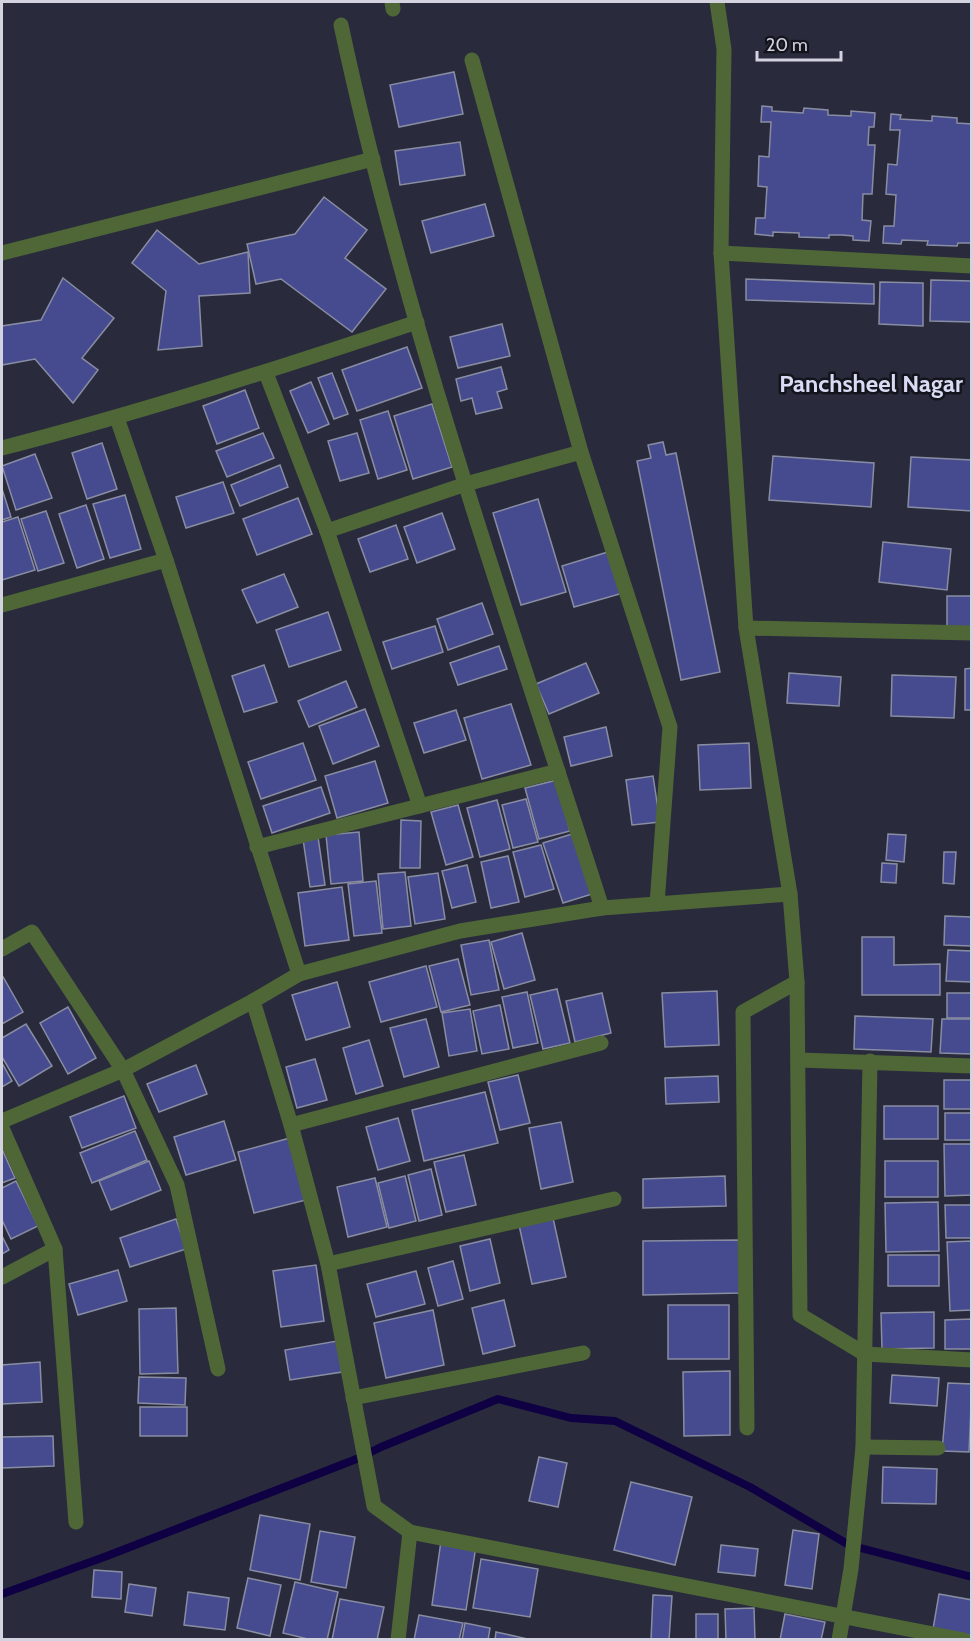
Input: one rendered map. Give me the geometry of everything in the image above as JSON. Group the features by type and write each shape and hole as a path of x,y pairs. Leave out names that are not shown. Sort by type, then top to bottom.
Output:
{"street":[{"path":"717,2 724,49 721,253 746,628 790,894 797,982 800,1314 866,1354 972,1360"},
{"path":"341,24 373,159 417,322 466,484 602,908"},
{"path":"472,60 581,452 670,727 657,904"},
{"path":"2,253 373,159"},
{"path":"721,253 972,266"},
{"path":"2,448 117,418 266,373 417,322"},
{"path":"266,373 327,531 420,806"},
{"path":"117,418 166,560 299,974"},
{"path":"327,531 466,484 581,452"},
{"path":"2,605 166,560"},
{"path":"746,628 972,633"},
{"path":"257,848 558,771"},
{"path":"2,1121 123,1070 299,974 460,931 602,908 790,894"},
{"path":"2,949 32,932 123,1070 177,1185 218,1369"},
{"path":"747,1428 743,1012 797,982"},
{"path":"253,1001 291,1125 328,1264 374,1506 410,1532 964,1640"},
{"path":"291,1125 601,1043"},
{"path":"799,1060 972,1066"},
{"path":"839,1640 851,1569 863,1447 870,1061"},
{"path":"2,1128 55,1249 76,1522"},
{"path":"328,1264 614,1199"},
{"path":"2,1277 55,1249"},
{"path":"354,1403 583,1353"},
{"path":"863,1447 938,1448"},
{"path":"398,1640 410,1532"}],"building":[{"path":"454,72 463,114 399,127 390,85"},
{"path":"762,106 772,107 772,111 803,113 804,108 828,110 828,115 851,116 851,111 875,113 874,127 869,127 868,145 875,145 872,194 863,194 862,220 871,221 869,241 853,240 853,236 842,235 829,235 829,238 799,237 799,233 773,232 773,236 755,234 756,218 765,218 767,187 758,186 759,156 769,157 771,122 761,122"},
{"path":"891,114 901,115 900,119 932,121 932,116 957,118 957,123 972,124 972,243 958,243 957,246 927,245 928,241 902,240 901,244 883,243 884,226 894,226 896,195 886,194 888,164 897,165 900,130 890,130"},
{"path":"460,142 465,175 400,185 395,151"},
{"path":"324,197 367,230 345,258 386,289 352,332 281,279 256,284 247,244 295,234"},
{"path":"485,204 494,236 431,253 422,221"},
{"path":"157,230 199,264 248,252 250,293 199,296 202,346 158,350 166,291 132,263"},
{"path":"63,278 114,318 82,358 98,370 73,403 35,359 2,365 2,326 41,320"},
{"path":"746,279 874,284 874,304 746,300"},
{"path":"931,280 972,281 972,322 930,321"},
{"path":"880,282 923,283 923,326 879,324"},
{"path":"502,324 510,356 458,368 450,337"},
{"path":"407,347 422,388 357,411 342,370"},
{"path":"501,367 507,389 497,392 502,408 476,414 472,398 461,401 456,379"},
{"path":"332,373 348,414 334,419 318,378"},
{"path":"311,382 329,424 308,433 290,391"},
{"path":"245,390 259,428 217,444 203,406"},
{"path":"432,404 452,467 413,479 394,416"},
{"path":"388,411 407,470 378,479 360,420"},
{"path":"263,433 274,458 227,477 216,451"},
{"path":"357,433 369,473 340,481 328,441"},
{"path":"663,442 666,455 676,453 720,672 681,680 637,461 651,458 648,445"},
{"path":"102,443 117,489 87,499 72,453"},
{"path":"35,454 52,498 16,510 2,466"},
{"path":"773,456 874,463 871,507 769,500"},
{"path":"911,457 972,460 972,511 908,507"},
{"path":"280,465 288,487 240,506 231,485"},
{"path":"223,482 234,513 186,528 176,497"},
{"path":"2,489 11,517 2,520"},
{"path":"125,495 141,549 110,558 93,504"},
{"path":"298,498 312,534 257,555 243,519"},
{"path":"538,499 566,592 521,605 493,513"},
{"path":"86,505 104,559 77,568 59,514"},
{"path":"46,511 64,563 38,571 21,519"},
{"path":"442,513 455,549 417,563 404,527"},
{"path":"18,517 35,570 2,580 2,522"},
{"path":"396,525 408,559 370,572 358,539"},
{"path":"883,542 951,549 947,590 879,582"},
{"path":"611,551 623,593 574,607 562,566"},
{"path":"284,574 298,607 257,623 242,590"},
{"path":"947,596 972,596 972,628 947,628"},
{"path":"482,603 493,634 448,650 437,619"},
{"path":"328,612 341,650 289,667 276,630"},
{"path":"435,626 443,652 392,669 383,642"},
{"path":"499,646 507,669 458,685 450,663"},
{"path":"586,663 599,693 549,714 536,684"},
{"path":"264,665 277,702 244,712 232,676"},
{"path":"972,668 972,710 965,710 965,669"},
{"path":"789,673 841,677 839,706 787,703"},
{"path":"892,675 956,677 954,718 891,716"},
{"path":"346,681 357,707 309,727 298,701"},
{"path":"511,704 531,765 482,779 464,718"},
{"path":"365,709 379,746 333,764 319,726"},
{"path":"456,710 466,740 424,753 414,723"},
{"path":"606,727 612,756 571,766 564,737"},
{"path":"303,743 316,780 261,799 248,762"},
{"path":"749,743 751,788 700,790 698,745"},
{"path":"375,761 388,803 337,818 325,776"},
{"path":"653,776 660,822 632,825 626,780"},
{"path":"557,780 570,831 539,839 525,788"},
{"path":"321,787 330,813 272,833 263,806"},
{"path":"526,799 538,842 513,848 502,805"},
{"path":"497,800 510,849 480,857 467,808"},
{"path":"458,805 473,857 446,865 431,812"},
{"path":"401,820 421,821 420,868 400,868"},
{"path":"359,832 363,881 331,884 326,835"},
{"path":"572,834 592,894 563,903 543,843"},
{"path":"888,834 906,835 904,862 886,860"},
{"path":"318,837 325,885 310,887 303,839"},
{"path":"541,845 554,889 525,897 513,852"},
{"path":"944,852 956,852 954,884 943,883"},
{"path":"508,856 519,902 491,908 481,862"},
{"path":"882,863 897,864 896,883 881,882"},
{"path":"467,865 476,902 452,908 442,871"},
{"path":"405,872 411,926 383,929 378,874"},
{"path":"438,873 445,919 415,924 408,877"},
{"path":"376,881 382,933 354,936 348,884"},
{"path":"342,887 349,940 305,946 298,893"},
{"path":"945,916 972,917 972,946 944,945"},
{"path":"522,933 535,980 504,989 491,942"},
{"path":"862,937 894,937 894,965 940,964 940,995 862,995"},
{"path":"489,940 499,990 471,995 461,945"},
{"path":"948,950 972,951 972,982 946,981"},
{"path":"458,959 470,1005 441,1012 429,966"},
{"path":"426,966 437,1007 381,1022 369,982"},
{"path":"2,975 23,1012 2,1024"},
{"path":"337,982 350,1027 306,1040 292,995"},
{"path":"557,989 570,1043 543,1049 530,995"},
{"path":"717,991 719,1045 665,1047 662,993"},
{"path":"527,992 538,1043 513,1048 502,997"},
{"path":"602,993 611,1033 575,1042 566,1001"},
{"path":"947,993 972,993 972,1018 947,1018"},
{"path":"500,1005 509,1049 482,1054 473,1011"},
{"path":"68,1007 96,1058 68,1074 40,1023"},
{"path":"470,1009 477,1051 449,1056 442,1013"},
{"path":"855,1016 933,1019 931,1052 854,1049"},
{"path":"426,1019 439,1067 404,1077 390,1028"},
{"path":"942,1019 972,1019 972,1054 940,1053"},
{"path":"26,1024 52,1066 19,1086 2,1057 2,1038"},
{"path":"369,1040 383,1086 356,1094 343,1048"},
{"path":"315,1059 327,1100 297,1108 286,1067"},
{"path":"2,1063 12,1081 2,1087"},
{"path":"196,1065 207,1094 159,1112 147,1084"},
{"path":"518,1075 530,1123 500,1130 488,1082"},
{"path":"718,1076 719,1102 666,1104 665,1078"},
{"path":"944,1080 972,1080 972,1109 944,1109"},
{"path":"485,1092 498,1143 424,1161 412,1110"},
{"path":"124,1096 136,1128 82,1148 70,1117"},
{"path":"884,1106 938,1106 938,1139 884,1139"},
{"path":"945,1113 972,1113 972,1140 945,1140"},
{"path":"398,1118 410,1161 378,1170 366,1127"},
{"path":"224,1121 236,1160 186,1175 174,1137"},
{"path":"561,1122 573,1182 541,1189 529,1128"},
{"path":"135,1131 147,1160 92,1183 80,1153"},
{"path":"290,1138 306,1200 254,1213 238,1152"},
{"path":"944,1144 972,1144 972,1195 945,1196"},
{"path":"2,1149 15,1178 2,1183"},
{"path":"464,1155 476,1205 446,1212 434,1162"},
{"path":"149,1161 161,1190 111,1210 99,1181"},
{"path":"885,1161 938,1161 938,1197 885,1197"},
{"path":"431,1169 442,1215 419,1221 408,1175"},
{"path":"405,1176 416,1221 389,1228 378,1183"},
{"path":"725,1176 726,1206 643,1208 643,1179"},
{"path":"375,1178 387,1227 348,1237 337,1187"},
{"path":"16,1181 38,1226 11,1239 2,1220 2,1188"},
{"path":"938,1202 939,1251 886,1252 885,1203"},
{"path":"945,1205 972,1205 972,1238 946,1238"},
{"path":"553,1218 566,1277 532,1284 519,1225"},
{"path":"176,1219 186,1249 130,1267 120,1238"},
{"path":"2,1236 9,1250 2,1254"},
{"path":"490,1239 500,1283 470,1291 460,1246"},
{"path":"740,1240 741,1293 643,1295 643,1241"},
{"path":"972,1241 972,1310 950,1311 947,1242"},
{"path":"888,1255 939,1255 939,1286 888,1286"},
{"path":"453,1261 463,1299 438,1306 428,1268"},
{"path":"316,1265 324,1321 281,1327 273,1271"},
{"path":"118,1270 127,1301 78,1315 69,1284"},
{"path":"416,1271 425,1304 376,1317 367,1284"},
{"path":"504,1300 515,1346 483,1354 472,1308"},
{"path":"668,1305 729,1305 729,1359 668,1359"},
{"path":"176,1308 178,1373 140,1374 139,1309"},
{"path":"433,1310 444,1365 386,1378 374,1323"},
{"path":"934,1312 934,1348 882,1349 881,1313"},
{"path":"972,1319 972,1349 945,1349 945,1320"},
{"path":"337,1341 342,1372 290,1380 285,1350"},
{"path":"40,1362 42,1402 2,1404 2,1365"},
{"path":"730,1371 730,1435 684,1436 683,1372"},
{"path":"892,1375 939,1378 937,1406 890,1403"},
{"path":"139,1377 186,1378 185,1405 138,1403"},
{"path":"948,1383 972,1384 969,1452 942,1451"},
{"path":"140,1407 187,1407 187,1436 140,1436"},
{"path":"53,1436 54,1466 2,1468 2,1437"},
{"path":"539,1457 567,1463 558,1507 529,1501"},
{"path":"883,1467 937,1469 936,1504 882,1503"},
{"path":"631,1482 692,1497 675,1565 614,1550"},
{"path":"260,1515 310,1524 300,1580 250,1570"},
{"path":"793,1530 819,1534 812,1589 785,1585"},
{"path":"320,1531 355,1537 346,1588 311,1582"},
{"path":"441,1541 476,1546 466,1610 432,1605"},
{"path":"721,1545 758,1549 755,1576 718,1572"},
{"path":"481,1559 538,1569 530,1617 473,1608"},
{"path":"94,1570 122,1572 121,1599 92,1597"},
{"path":"248,1578 281,1585 270,1636 237,1628"},
{"path":"295,1582 338,1592 327,1640 312,1640 283,1633"},
{"path":"129,1584 156,1588 152,1616 125,1612"},
{"path":"188,1592 229,1598 225,1630 184,1625"},
{"path":"939,1594 972,1600 972,1636 933,1629"},
{"path":"653,1595 672,1596 669,1640 651,1640"},
{"path":"340,1599 384,1607 377,1640 332,1640"},
{"path":"754,1608 755,1640 726,1640 725,1609"},
{"path":"696,1614 718,1614 718,1640 696,1640"},
{"path":"785,1614 825,1622 821,1640 780,1640"},
{"path":"419,1615 463,1623 459,1640 414,1640"},
{"path":"465,1623 490,1628 488,1640 462,1640"},
{"path":"496,1632 528,1639 528,1640 495,1640"}],"waterway":[{"path":"2,1594 107,1556 359,1458 498,1399 571,1418 615,1421 750,1487 849,1545 972,1577"}],"district":[{"name":"Panchsheel Nagar","path":"871,384"}]}
